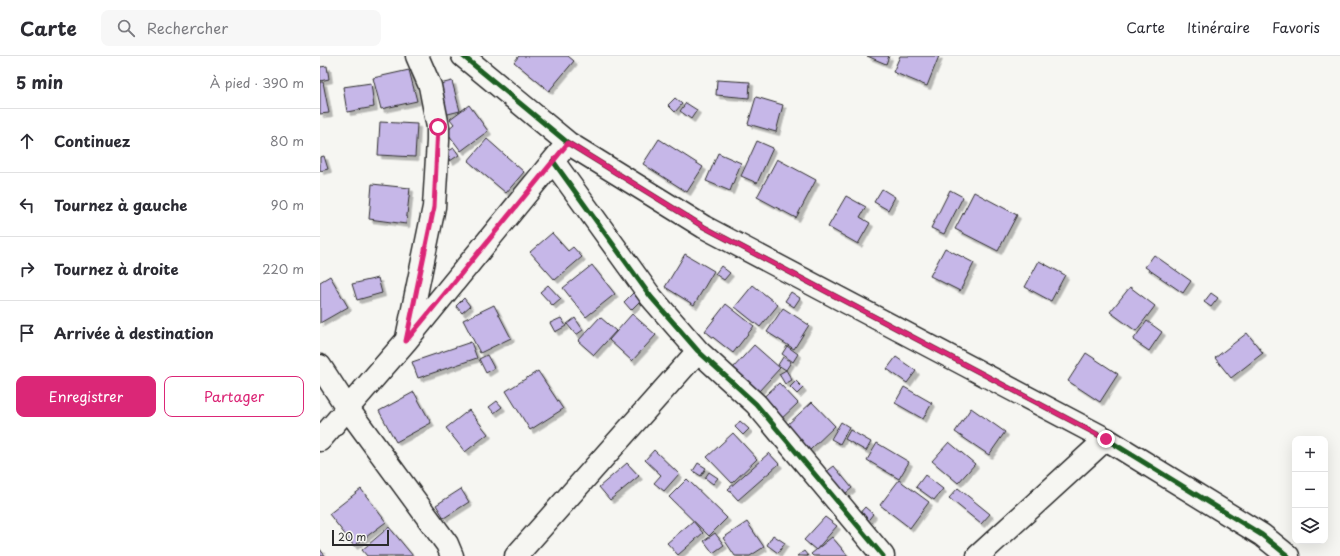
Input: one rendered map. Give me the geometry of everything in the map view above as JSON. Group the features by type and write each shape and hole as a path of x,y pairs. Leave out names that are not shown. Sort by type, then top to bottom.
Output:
{"street":[{"path":"406,341 434,207 438,141 438,127 430,86 417,56"},
{"path":"463,56 568,143 704,227 1106,439 1262,535 1288,556"},
{"path":"320,440 406,341 568,143"},
{"path":"553,161 651,296 698,351 756,404 882,556"},
{"path":"516,556 698,351"},
{"path":"320,366 348,409 447,544 452,556"},
{"path":"978,556 1106,439"}],"building":[{"path":"519,56 568,56 574,61 549,91 514,62"},
{"path":"867,56 889,56 886,64"},
{"path":"900,56 939,56 927,86 893,72"},
{"path":"327,66 329,79 320,81 320,67"},
{"path":"409,70 417,101 381,109 373,78"},
{"path":"717,80 750,82 749,98 716,95"},
{"path":"452,81 460,111 444,115 436,85"},
{"path":"320,82 323,82 329,113 320,114"},
{"path":"371,83 374,107 347,112 343,87"},
{"path":"756,97 783,105 776,132 748,124"},
{"path":"675,98 682,104 675,112 668,105"},
{"path":"686,103 697,110 691,119 680,111"},
{"path":"469,105 488,131 461,151 446,131 454,124 450,119"},
{"path":"380,122 417,124 415,157 378,155"},
{"path":"487,139 524,172 506,193 468,161"},
{"path":"659,139 703,167 687,192 643,164"},
{"path":"757,141 773,148 757,183 741,176"},
{"path":"454,148 459,155 450,161 445,153"},
{"path":"718,153 741,163 730,191 706,181"},
{"path":"324,156 328,169 320,171 320,157"},
{"path":"777,159 816,180 796,218 757,197"},
{"path":"372,184 410,188 406,224 369,219"},
{"path":"882,189 895,197 888,210 874,202"},
{"path":"950,190 963,197 944,234 931,228"},
{"path":"974,192 1017,215 998,251 955,229"},
{"path":"846,196 866,207 860,217 870,223 858,244 828,227"},
{"path":"552,233 568,251 573,247 582,257 555,280 530,252"},
{"path":"945,248 974,263 960,291 930,276"},
{"path":"685,254 714,271 694,305 665,287"},
{"path":"1154,255 1191,281 1183,293 1145,267"},
{"path":"1039,261 1065,275 1051,301 1025,287"},
{"path":"592,265 615,294 586,317 563,288"},
{"path":"721,266 730,273 724,280 715,274"},
{"path":"330,276 348,307 320,323 320,282"},
{"path":"378,278 382,293 357,300 352,284"},
{"path":"548,285 561,299 553,306 540,292"},
{"path":"753,285 778,305 760,327 735,307"},
{"path":"1130,287 1155,306 1136,331 1110,312"},
{"path":"791,292 800,298 794,307 785,301"},
{"path":"633,293 640,301 631,310 624,302"},
{"path":"1211,293 1218,298 1211,307 1204,302"},
{"path":"464,298 470,306 462,313 456,306"},
{"path":"726,304 754,326 733,353 705,331"},
{"path":"494,305 511,338 480,353 463,320"},
{"path":"783,308 809,325 794,349 767,332"},
{"path":"632,314 656,335 632,361 609,340"},
{"path":"600,317 616,331 594,355 578,341"},
{"path":"561,318 566,326 555,332 550,323"},
{"path":"575,318 583,330 576,335 567,324"},
{"path":"1147,321 1162,332 1149,351 1133,340"},
{"path":"1247,333 1263,353 1231,378 1215,358"},
{"path":"471,342 477,358 418,378 412,362"},
{"path":"754,345 780,368 759,391 733,368"},
{"path":"787,346 798,354 793,362 782,354"},
{"path":"1086,353 1118,374 1100,402 1068,381"},
{"path":"487,355 494,368 486,373 479,359"},
{"path":"783,357 791,362 786,370 778,365"},
{"path":"896,357 916,371 907,383 887,369"},
{"path":"786,370 792,380 785,384 779,374"},
{"path":"538,371 563,409 530,430 506,391"},
{"path":"796,381 803,388 797,394 790,387"},
{"path":"779,383 798,403 778,422 758,402"},
{"path":"904,387 932,403 923,419 895,403"},
{"path":"414,392 431,423 396,442 379,411"},
{"path":"497,401 502,407 494,413 489,407"},
{"path":"812,402 835,426 810,450 787,425"},
{"path":"971,408 1005,432 989,455 955,432"},
{"path":"469,410 488,434 465,452 446,428"},
{"path":"740,421 749,429 743,435 735,427"},
{"path":"841,422 849,427 840,444 831,439"},
{"path":"850,430 871,442 866,451 845,439"},
{"path":"733,433 757,459 732,483 707,457"},
{"path":"949,442 975,464 958,483 932,461"},
{"path":"877,443 909,462 899,479 867,460"},
{"path":"654,450 679,474 664,491 654,483 661,475 645,460"},
{"path":"769,453 779,464 738,500 728,489"},
{"path":"627,463 639,476 610,500 599,487"},
{"path":"698,463 706,468 701,476 693,471"},
{"path":"834,466 852,488 839,499 821,476"},
{"path":"709,472 718,478 713,484 705,478"},
{"path":"925,475 943,489 934,500 916,487"},
{"path":"687,479 727,518 709,536 669,497"},
{"path":"899,480 929,502 910,528 880,505"},
{"path":"958,488 990,514 981,524 949,498"},
{"path":"361,489 386,522 354,546 329,514"},
{"path":"461,489 469,502 444,518 436,505"},
{"path":"865,507 873,514 866,523 857,516"},
{"path":"825,517 837,526 816,550 804,540"},
{"path":"693,521 703,533 678,555 667,543"},
{"path":"747,522 764,547 750,556 735,556 723,538"},
{"path":"389,527 413,556 367,556 362,550"},
{"path":"715,533 724,545 713,553 704,541"},
{"path":"773,535 785,543 778,553 767,545"},
{"path":"832,537 848,556 813,556 811,554"},
{"path":"320,549 325,556 320,556"},
{"path":"804,551 808,556 797,556"}],"cycle path":[{"path":"463,56 568,143 704,227 1106,439 1262,535 1288,556"},
{"path":"553,161 651,297 698,351 756,404 883,556"}],"route":[{"path":"438,127 434,207 406,341 568,143 704,227 1106,439"}]}
